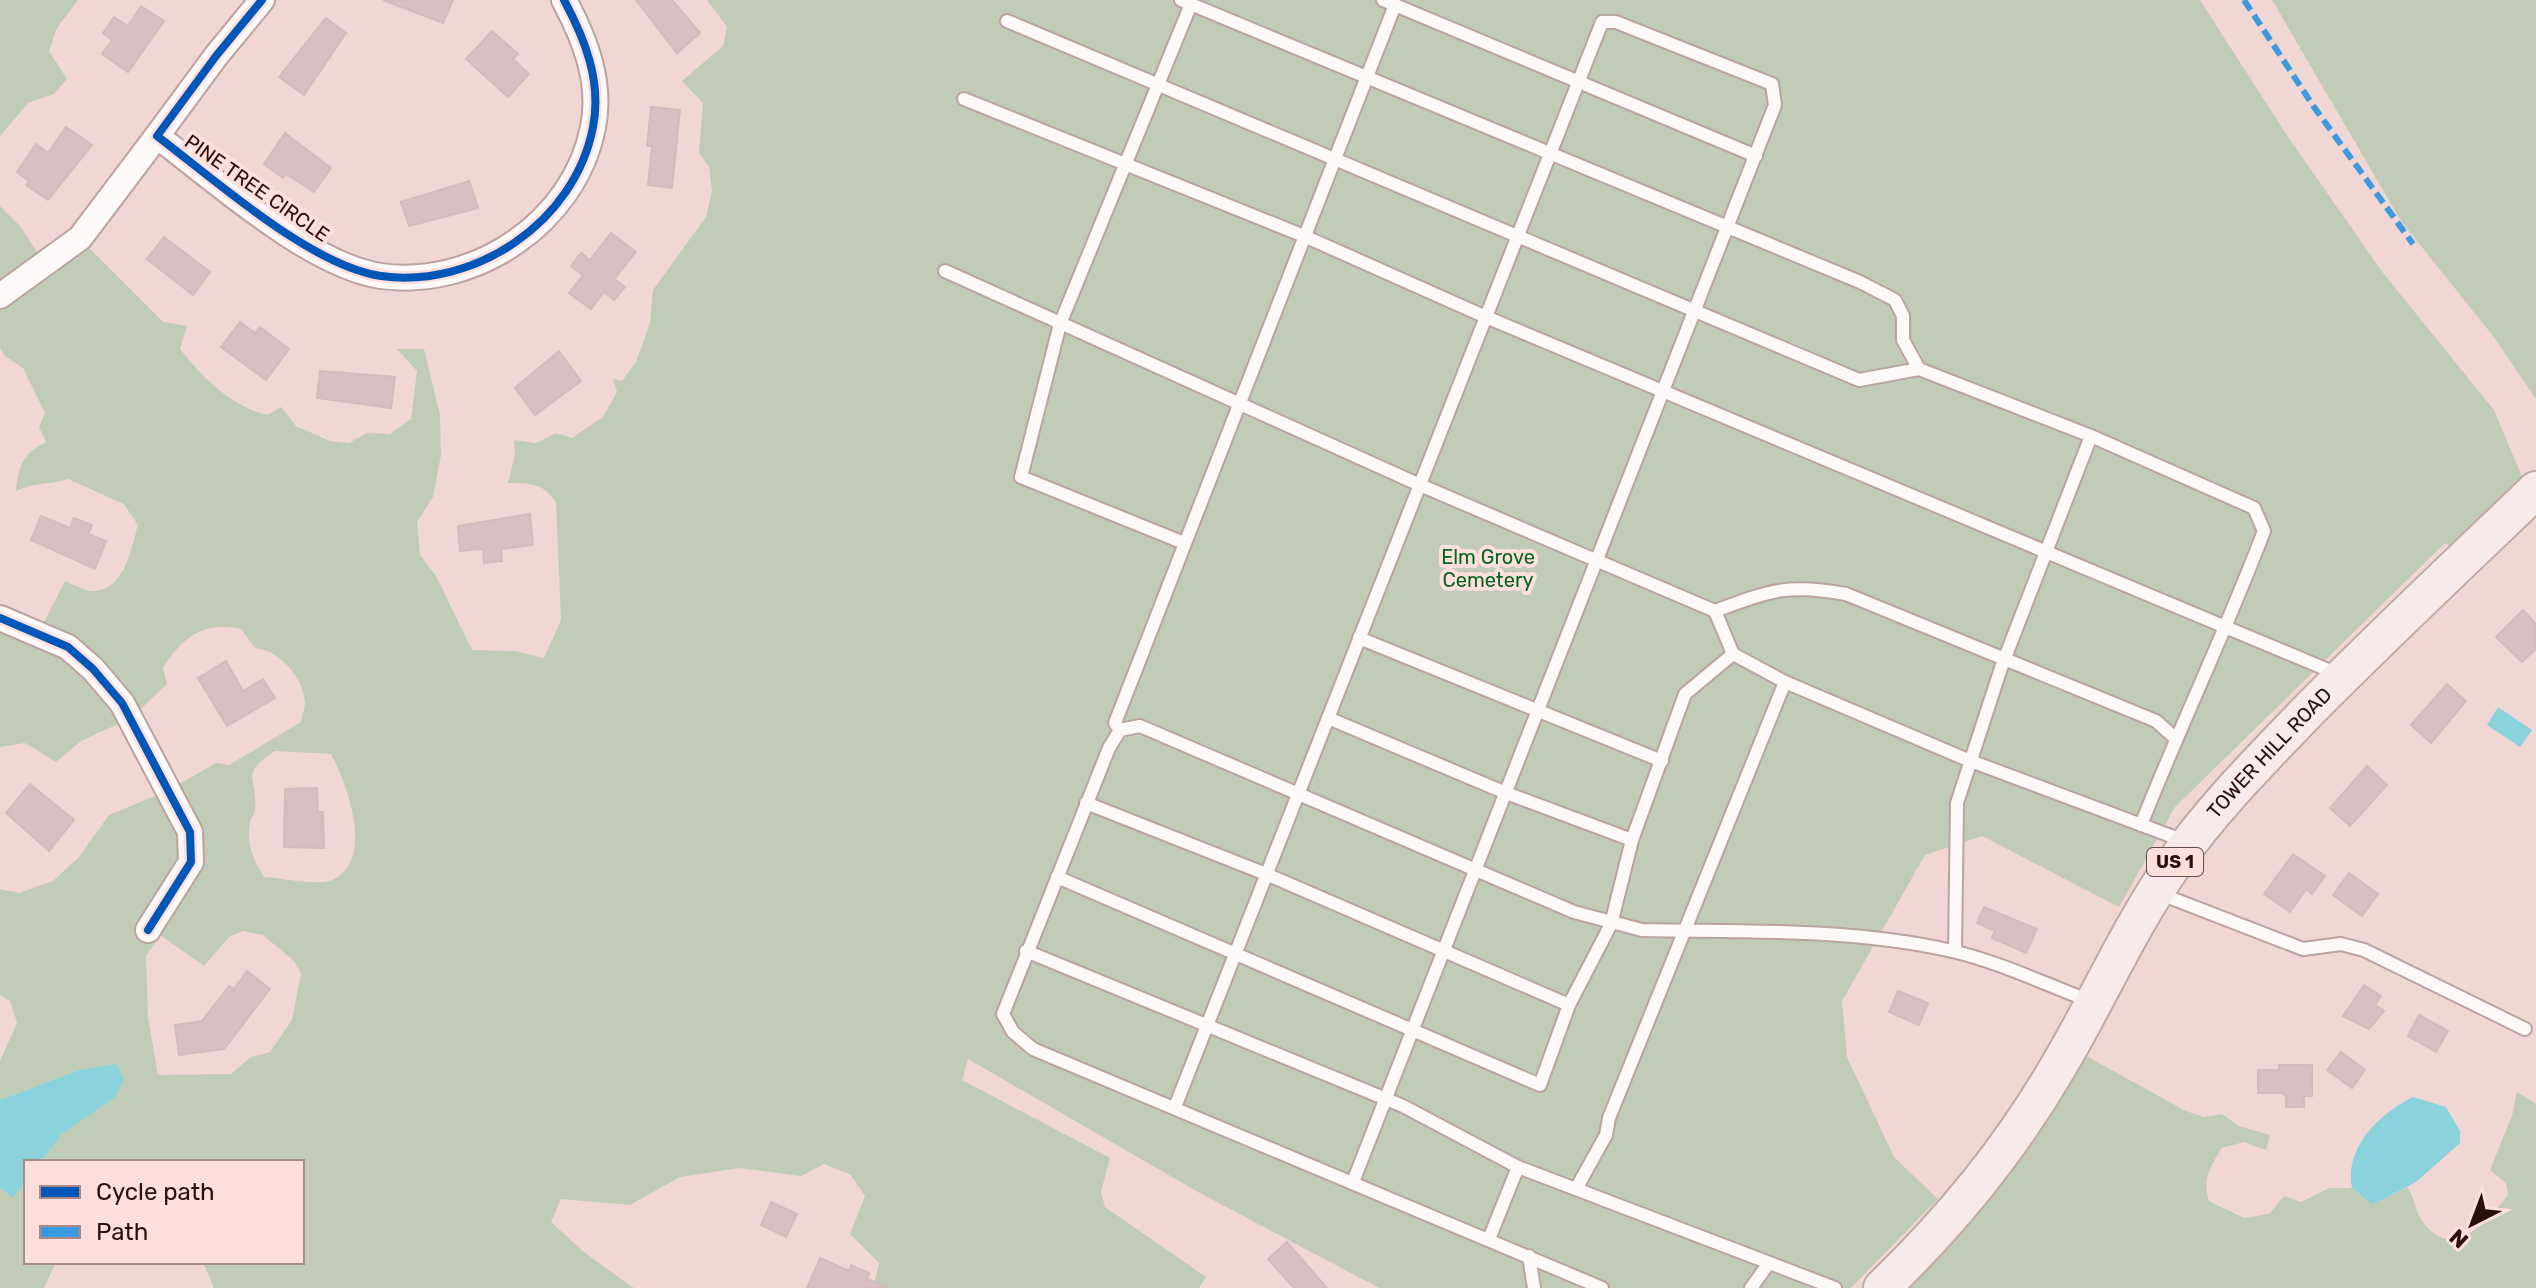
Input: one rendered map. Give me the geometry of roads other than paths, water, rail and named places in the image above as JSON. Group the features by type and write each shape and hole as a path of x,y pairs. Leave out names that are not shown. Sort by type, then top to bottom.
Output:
{"main road":[{"name":"TOWER HILL ROAD","path":"1882,1288 1924,1247 1998,1162 2059,1066 2156,892 2236,785 2342,676 2536,490"}],"street":[{"name":"PINE TREE CIRCLE","path":"0,296 80,238 216,56 262,0"},
{"name":"PINE TREE CIRCLE","path":"157,136 319,254 379,276 428,279 475,267 514,245 549,209 580,169 594,125 593,70 583,34 564,0"},
{"path":"0,618 68,647 93,669 122,703 190,832 191,862 148,930"}],"lane":[{"path":"1184,543 1021,477 1060,324 1158,85 1186,2 1895,300 1903,316 1903,340 1919,369"},
{"path":"1120,730 1115,723 1365,77 1389,2 1756,156"},
{"path":"1007,21 1859,380 1919,369 2091,436 2254,508 2264,531 2227,626 2175,738 2141,825"},
{"path":"1175,1107 1602,22 1616,22 1772,84 1775,105 1756,156 1353,1182"},
{"path":"964,99 1304,236 1486,317 2342,676"},
{"path":"945,271 1238,405 1715,611 1775,589 1805,587 1846,594 2156,721 2175,738"},
{"path":"1955,951 1957,803 1968,760 2091,436"},
{"path":"1715,611 1733,654 1785,682 1968,760 2190,843"},
{"path":"1359,638 1662,761"},
{"path":"1057,877 1540,1085 1569,1005 1611,924 1632,840 1685,694 1733,654"},
{"path":"1576,1189 1606,1135 1609,1118 1785,682"},
{"path":"1328,718 1506,793 1632,840"},
{"path":"1602,1288 1033,1049 1013,1032 1003,1014 1086,803 1120,730 1140,726 1476,870 1611,924 1642,930 1851,935 1955,951 2093,1002"},
{"path":"1086,803 1266,874 1569,1005"},
{"path":"2156,892 2303,949 2341,944 2364,950 2525,1029"},
{"path":"1026,951 1386,1099 1518,1167 1835,1288"},
{"path":"1489,1239 1518,1167"},
{"path":"1529,1256 1534,1288"},
{"path":"1751,1288 1769,1263"}],"water":[{"path":"2498,707 2532,730 2520,747 2487,725"},
{"path":"116,1064 124,1079 115,1097 61,1135 42,1160 24,1160 24,1184 13,1198 0,1188 0,1100 79,1070"},
{"path":"2413,1097 2446,1107 2460,1131 2460,1143 2416,1182 2372,1205 2352,1188 2353,1159 2377,1122"}],"park label":[{"name":"Elm Grove Cemetery","path":"1488,568"}]}
